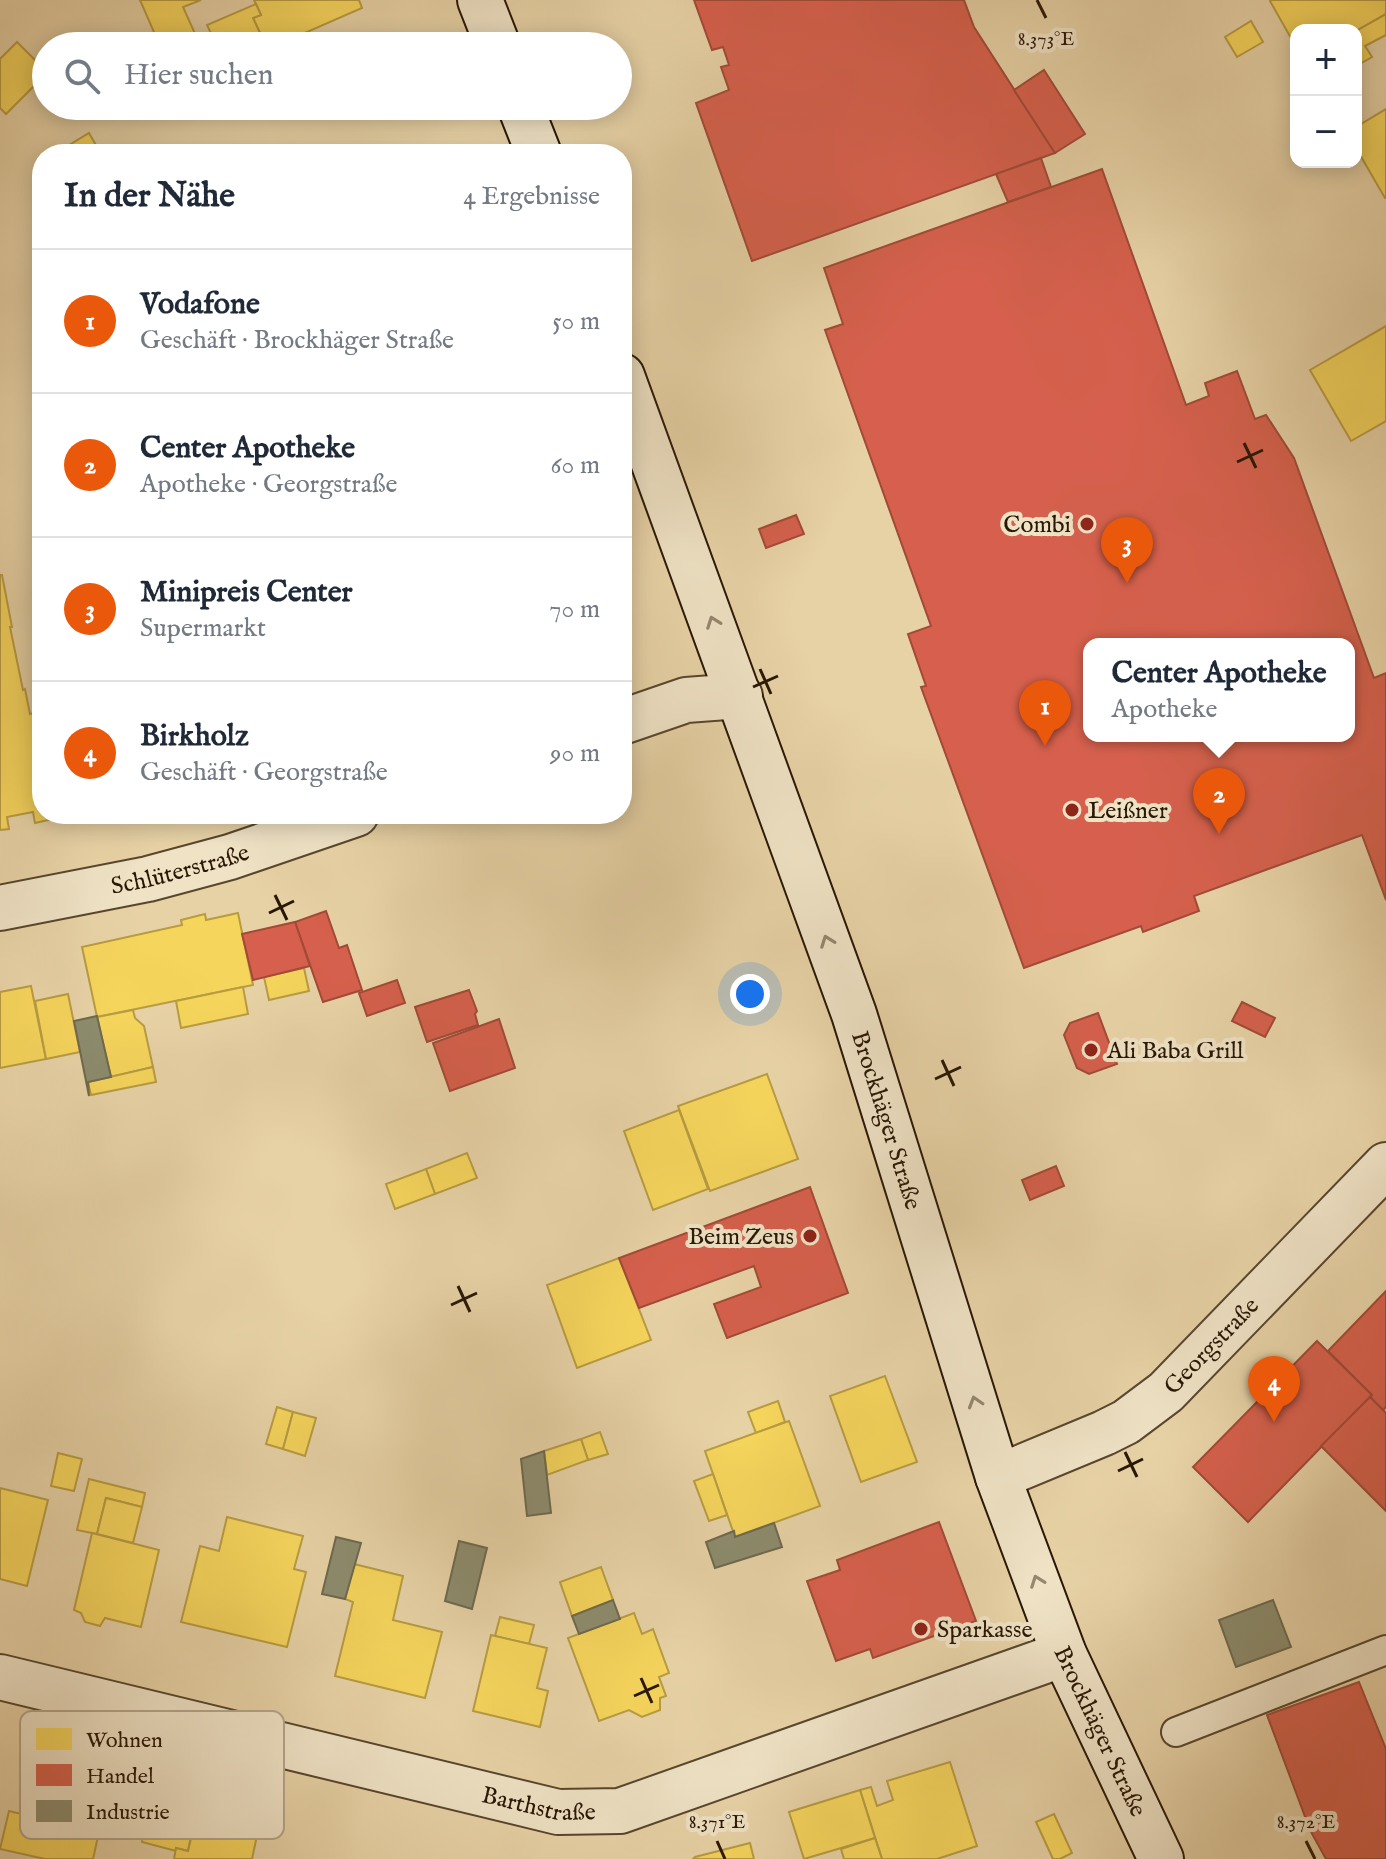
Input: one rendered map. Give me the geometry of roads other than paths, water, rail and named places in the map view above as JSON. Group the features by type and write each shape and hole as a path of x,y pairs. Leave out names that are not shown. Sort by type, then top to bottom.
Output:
{"street":[{"path":"480,0 493,32"},
{"path":"526,120 535,144"},
{"name":"Brockhäger Straße","path":"632,403 854,1014 998,1477 1064,1654 1161,1859"},
{"path":"632,719 686,700 740,696"},
{"name":"Schlüterstraße","path":"0,908 148,879 230,857 327,824"},
{"name":"Georgstraße","path":"998,1477 1126,1422 1166,1392 1386,1165"},
{"name":"Barthstraße","path":"284,1746 558,1812 620,1811 1064,1654"},
{"name":"Barthstraße","path":"0,1677 141,1711"}],"lane":[{"path":"1176,1732 1386,1650"}],"place":[{"name":"Combi","path":"1087,524"},
{"name":"Minipreis Center","path":"1127,583"},
{"name":"Vodafone","path":"1045,746"},
{"name":"Leißner","path":"1072,810"},
{"name":"Center Apotheke","path":"1219,834"},
{"name":"Ali Baba Grill","path":"1091,1050"},
{"name":"Beim Zeus","path":"810,1236"},
{"name":"Birkholz","path":"1274,1422"},
{"name":"Sparkasse","path":"921,1629"}]}
